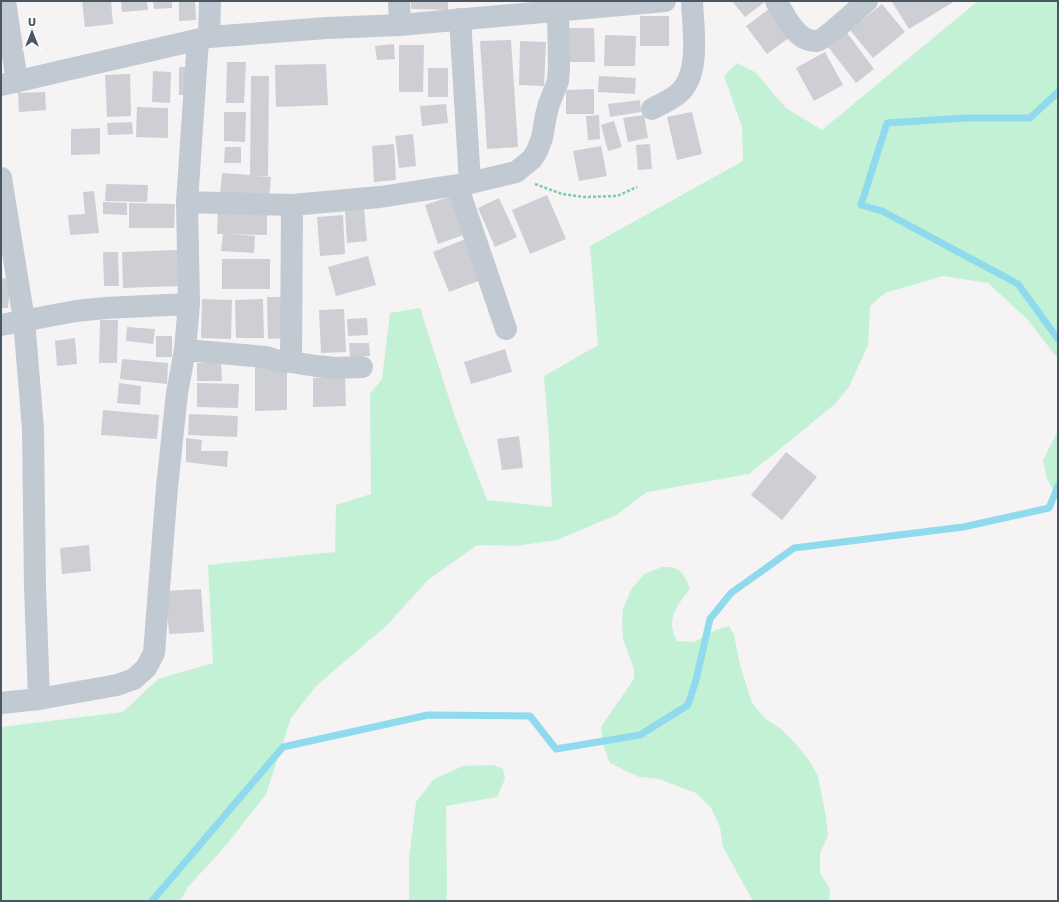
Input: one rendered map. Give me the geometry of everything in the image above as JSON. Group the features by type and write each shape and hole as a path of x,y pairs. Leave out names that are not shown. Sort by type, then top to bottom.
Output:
{"street":[{"path":"4,1 9,83 203,38 328,28 400,25 487,18 572,7 665,1"},
{"path":"1,703 39,700 117,685 134,679 146,668 154,653 167,487 177,393 185,350 189,304 187,202 203,38 210,1"},
{"path":"399,1 400,25"},
{"path":"652,109 679,93 686,86 692,72 694,50 692,1"},
{"path":"776,1 794,30 802,37 816,41 825,37 867,1"},
{"path":"187,202 292,205 380,197 464,184 516,172 532,159 542,138 549,104 558,81 559,67 572,7"},
{"path":"460,19 464,184 506,329"},
{"path":"1,178 24,320 33,429 35,578 39,700"},
{"path":"291,362 292,205"},
{"path":"1,325 76,311 189,304"},
{"path":"185,350 266,357 279,361 335,368 362,367"}],"path":[{"path":"516,172 530,182 548,189 562,194 584,197 617,196 637,187"}],"green space":[{"path":"978,1 1058,1 1058,359 1028,320 988,283 943,276 885,293 870,306 868,345 849,387 835,404 749,474 647,492 616,515 557,540 515,546 477,545 428,580 386,626 316,686 291,718 266,794 227,844 188,887 180,901 1,901 1,727 123,712 158,679 213,663 208,565 335,552 336,505 371,494 370,394 382,379 390,313 420,308 455,417 487,500 552,507 549,437 544,376 598,345 590,246 743,161 742,127 724,76 737,63 755,72 786,108 822,130"},
{"path":"1058,431 1058,497 1047,479 1043,460"},
{"path":"662,567 677,569 686,578 690,588 677,607 672,619 672,626 677,641 694,642 716,630 729,626 734,635 740,665 752,703 766,719 781,729 795,743 809,760 818,776 828,836 820,853 820,873 830,889 829,901 753,901 723,847 720,827 711,808 696,793 659,779 639,777 610,763 603,744 601,727 634,679 634,669 623,639 623,609 631,590 644,574"},
{"path":"494,765 503,769 505,779 497,797 446,806 446,901 409,901 409,859 416,802 434,779 463,766"}],"building":[{"path":"82,1 111,1 113,24 85,27"},
{"path":"121,1 147,1 148,10 122,12"},
{"path":"153,1 172,1 172,8 154,9"},
{"path":"179,1 195,1 196,20 179,21"},
{"path":"411,1 448,1 448,10 411,9"},
{"path":"732,1 766,1 745,17"},
{"path":"955,1 909,29 892,2"},
{"path":"882,4 905,32 873,58 850,30"},
{"path":"769,9 790,37 767,54 746,26"},
{"path":"640,16 669,16 669,46 640,46"},
{"path":"565,28 594,28 595,62 566,62"},
{"path":"845,30 874,69 856,83 826,44"},
{"path":"605,35 636,36 635,66 604,66"},
{"path":"511,40 518,147 487,149 480,41"},
{"path":"520,41 546,42 544,86 519,85"},
{"path":"394,44 395,59 377,60 375,46"},
{"path":"399,45 424,45 423,92 399,92"},
{"path":"825,52 843,85 814,101 796,68"},
{"path":"227,62 246,62 244,103 226,103"},
{"path":"326,64 328,105 276,107 275,65"},
{"path":"179,67 192,67 192,95 179,95"},
{"path":"428,68 448,68 448,97 428,97"},
{"path":"153,71 171,72 170,103 152,102"},
{"path":"130,74 131,116 107,117 105,75"},
{"path":"251,76 269,76 268,176 253,176 271,177 269,200 220,196 222,173 250,175"},
{"path":"599,76 636,78 635,94 598,92"},
{"path":"594,89 594,114 566,114 566,90"},
{"path":"45,92 46,110 19,112 18,93"},
{"path":"640,100 641,112 610,117 608,104"},
{"path":"446,104 448,123 422,126 420,106"},
{"path":"137,107 168,108 168,138 136,137"},
{"path":"224,112 246,112 245,142 224,141"},
{"path":"692,112 702,154 677,160 667,117"},
{"path":"599,115 600,139 588,140 586,116"},
{"path":"644,115 648,138 628,142 623,118"},
{"path":"614,121 622,147 608,151 601,125"},
{"path":"132,122 133,134 108,135 107,123"},
{"path":"100,128 100,154 71,155 71,129"},
{"path":"413,134 416,166 399,168 395,136"},
{"path":"394,144 396,180 374,182 372,146"},
{"path":"650,144 652,169 638,170 636,145"},
{"path":"601,146 607,176 579,181 573,151"},
{"path":"225,147 241,147 241,163 224,163"},
{"path":"106,184 148,185 147,202 105,201"},
{"path":"94,191 99,233 70,235 68,215 85,214 83,192"},
{"path":"455,195 469,233 438,244 425,205"},
{"path":"547,195 566,239 530,254 512,210"},
{"path":"499,198 517,237 495,247 478,208"},
{"path":"103,202 127,203 127,215 103,214"},
{"path":"129,203 175,204 174,228 129,228"},
{"path":"364,208 367,241 347,243 345,210"},
{"path":"218,209 267,210 267,235 229,234 255,236 254,253 221,251 223,234 217,234"},
{"path":"343,215 345,254 320,256 317,217"},
{"path":"468,238 484,279 449,292 433,252"},
{"path":"178,250 180,286 123,288 122,252"},
{"path":"103,252 118,252 119,286 104,286"},
{"path":"368,256 376,285 336,296 328,267"},
{"path":"222,259 270,259 270,289 222,289"},
{"path":"1,278 11,279 8,308 1,308"},
{"path":"267,297 288,297 289,338 268,339"},
{"path":"202,299 232,300 231,339 201,338"},
{"path":"263,299 264,338 236,338 235,300"},
{"path":"344,309 346,352 321,353 319,310"},
{"path":"367,318 368,335 348,336 347,319"},
{"path":"100,320 118,320 117,363 99,363"},
{"path":"127,327 155,329 153,344 126,341"},
{"path":"156,336 172,336 172,357 156,357"},
{"path":"75,338 77,364 57,366 55,341"},
{"path":"349,343 369,343 370,356 350,357"},
{"path":"505,349 512,372 471,384 464,362"},
{"path":"122,359 168,363 167,384 120,379"},
{"path":"221,362 222,381 197,381 197,363"},
{"path":"255,366 287,366 287,410 255,411"},
{"path":"345,377 346,406 313,407 313,378"},
{"path":"119,383 141,386 140,405 117,403"},
{"path":"197,383 239,384 238,408 197,407"},
{"path":"103,410 159,415 157,439 101,435"},
{"path":"189,414 238,416 237,437 188,435"},
{"path":"519,436 523,468 502,470 497,439"},
{"path":"186,438 202,440 201,451 228,451 227,467 186,462"},
{"path":"786,452 817,477 782,520 751,495"},
{"path":"89,545 91,571 62,574 60,548"},
{"path":"201,589 204,632 169,634 166,591"}],"waterway":[{"path":"1058,92 1030,118 965,118 887,123 861,205 882,211 1018,284 1058,339"},
{"path":"152,901 283,747 428,715 530,716 556,749 640,735 688,705 696,680 710,619 731,593 794,548 963,527 1049,508 1058,486"}]}
